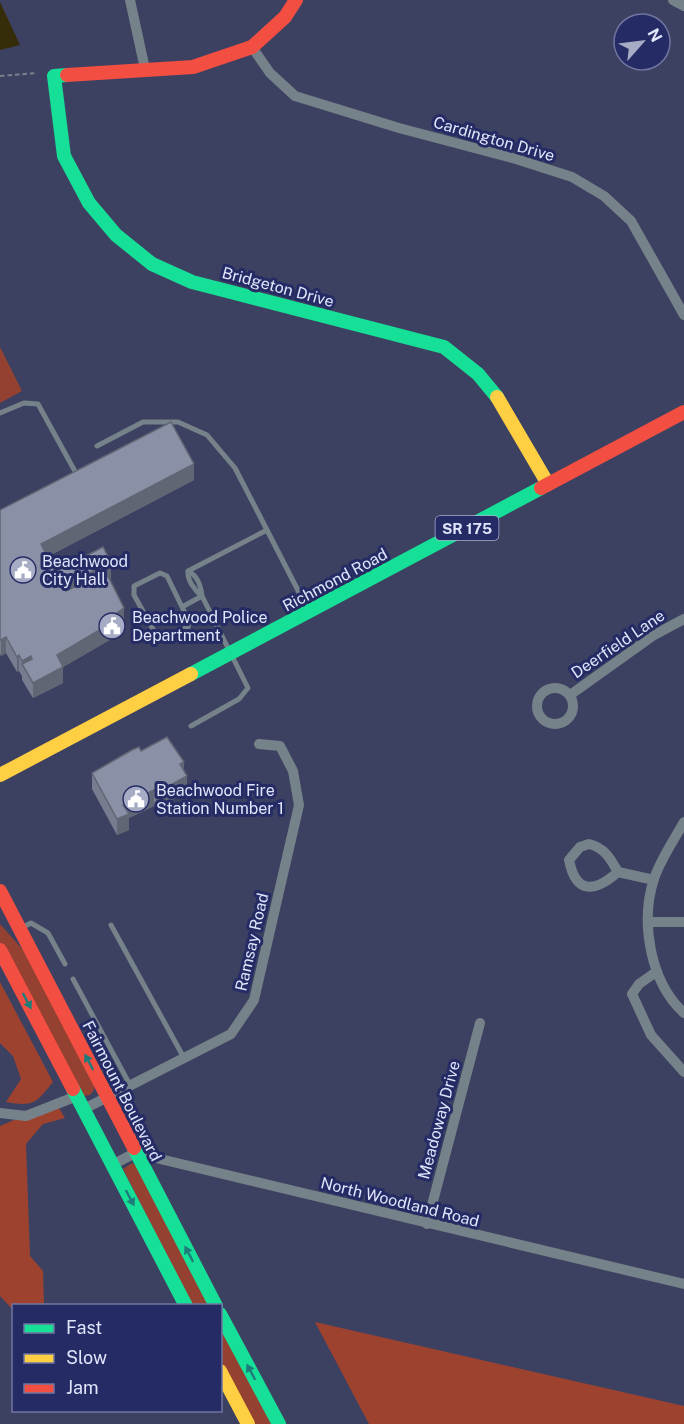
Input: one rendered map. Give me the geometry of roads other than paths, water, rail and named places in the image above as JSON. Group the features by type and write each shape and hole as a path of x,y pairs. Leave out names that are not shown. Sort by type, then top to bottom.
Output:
{"street":[{"path":"130,0 145,69 193,68 252,47 285,17 296,0"},
{"path":"673,0 684,6"},
{"name":"Cardington Drive","path":"252,47 270,73 295,96 572,177 604,196 631,221 684,315"},
{"name":"Bridgeton Drive","path":"145,69 54,76 64,156 89,204 116,235 153,264 192,282 444,347 462,357 476,369 495,393 548,484"},
{"name":"Richmond Road","path":"0,775 684,412"},
{"name":"Deerfield Lane","path":"570,695 654,635 684,619"},
{"name":"Ramsay Road","path":"84,1109 231,1034 254,1000 299,806 293,771 280,746 259,744"},
{"path":"684,822 654,880 648,922 656,972 684,1013"},
{"path":"618,872 604,885 590,888 580,885 572,876 570,857 580,847 590,844 599,847 609,856 618,872 654,880"},
{"name":"Fairmount Boulevard","path":"0,891 215,1304"},
{"path":"0,917 29,947"},
{"path":"648,922 684,922"},
{"path":"0,950 185,1304"},
{"path":"656,972 639,984 632,994 651,1035 684,1072"},
{"name":"Meadoway Drive","path":"427,1224 480,1023"},
{"path":"0,1113 26,1116 77,1096"},
{"path":"112,1165 135,1153"},
{"name":"North Woodland Road","path":"135,1153 684,1284"},
{"path":"222,1318 279,1424"},
{"path":"222,1375 248,1424"}],"lane":[{"path":"0,413 24,403 38,404 80,480"},
{"path":"97,446 143,422 178,422 207,435 235,468 309,612"},
{"path":"190,726 246,692 248,688 202,596 195,574 188,571 267,530"},
{"path":"163,573 182,607 189,621 188,627 159,640 134,594 134,586 163,573"},
{"path":"182,607 202,596"},
{"path":"20,929 31,923 48,933 65,964"},
{"path":"111,925 184,1059"},
{"path":"73,979 130,1085"}],"place":[{"name":"Beachwood City Hall","path":"23,570"},
{"name":"Beachwood Police Department","path":"112,626"},
{"name":"Beachwood Fire Station Number 1","path":"136,799"}]}
